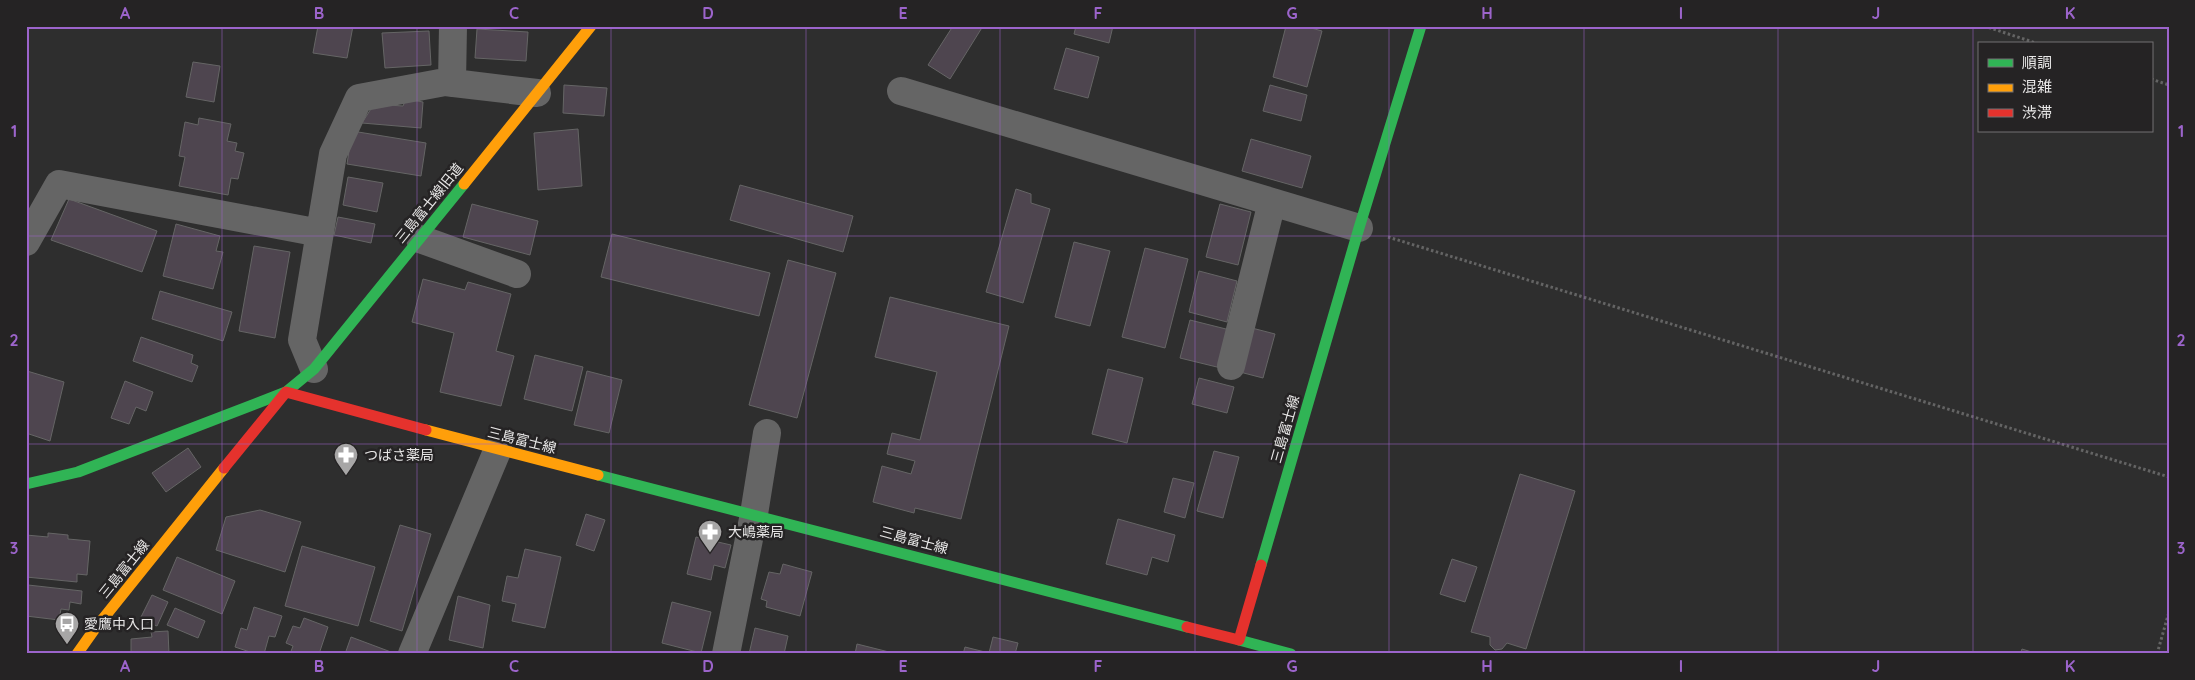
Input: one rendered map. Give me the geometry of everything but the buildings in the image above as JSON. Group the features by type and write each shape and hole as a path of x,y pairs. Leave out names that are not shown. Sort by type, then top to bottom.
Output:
{"main road":[{"name":"三島富士線旧道","path":"286,392 314,369 591,26"},
{"name":"三島富士線","path":"77,654 94,630 286,392 498,449 1239,640 1359,228 1421,26"},
{"path":"26,484 78,472 286,392"},
{"path":"1239,640 1291,654"}],"street":[{"path":"452,82 453,26"},
{"path":"314,369 302,340 333,154 359,98 445,82 537,93"},
{"path":"901,91 1359,228"},
{"path":"26,242 59,184 320,233"},
{"path":"1231,366 1272,202"},
{"path":"420,238 517,274"},
{"path":"726,654 768,433"},
{"path":"412,654 498,449"}],"path":[{"path":"1984,26 2033,42"},
{"path":"2152,79 2169,84"},
{"path":"1359,228 2169,477"},
{"path":"2157,654 2169,612"}],"traffic: fast":[{"path":"1261,565 1359,228 1421,26"},
{"path":"26,484 78,472 286,392 314,369 464,184"},
{"path":"598,475 1187,627"},
{"path":"1239,640 1291,654"}],"traffic: slow":[{"path":"464,184 591,26"},
{"path":"426,430 598,475"},
{"path":"77,654 94,630 224,468"}],"traffic: jam":[{"path":"224,468 286,392 426,430"},
{"path":"1187,627 1239,640 1261,565"}],"place":[{"name":"つばさ薬局","path":"346,476"},
{"name":"大嶋薬局","path":"710,553"},
{"name":"愛鷹中入口","path":"67,645"}]}
